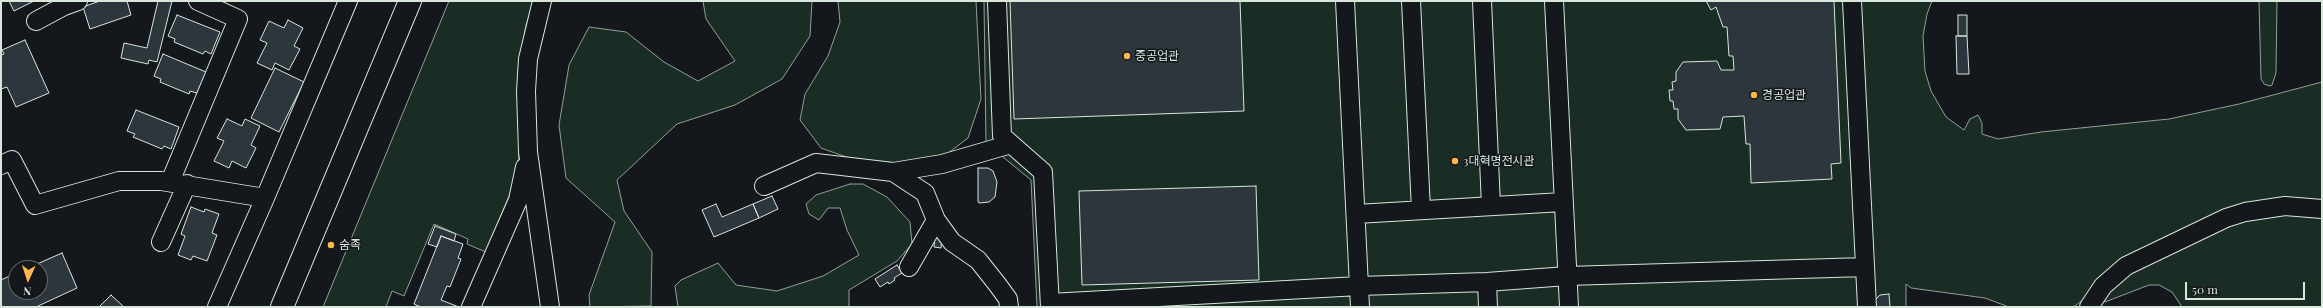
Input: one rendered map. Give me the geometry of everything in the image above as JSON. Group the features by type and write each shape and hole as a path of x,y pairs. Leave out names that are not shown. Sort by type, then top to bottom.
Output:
{"main road":[{"path":"282,307 410,1"}],"street":[{"path":"36,21 64,6 78,1"},
{"path":"161,242 178,183 238,19 198,1"},
{"path":"217,307 266,198 348,1"},
{"path":"542,1 528,59 526,91 528,152 550,307"},
{"path":"997,1 1002,136 1043,172 1050,305 1359,286 1487,282 1567,276 1865,267"},
{"path":"1345,1 1360,307"},
{"path":"1411,1 1421,210"},
{"path":"1482,1 1491,206"},
{"path":"1554,1 1569,307"},
{"path":"1852,1 1867,307"},
{"path":"764,186 816,164 893,172 942,164 1011,144"},
{"path":"471,307 518,200 528,152"},
{"path":"1,165 12,160 35,204 119,181 178,183 266,198"},
{"path":"893,172 925,193 936,220 952,242 978,260 1008,299 1009,307"},
{"path":"1356,214 1563,202"},
{"path":"2089,307 2103,286 2126,266 2226,218 2245,212 2285,206 2322,208"},
{"path":"909,267 936,220"},
{"path":"1487,282 1488,307"}],"green space":[{"path":"449,1 534,1 526,25 518,71 519,172 486,252 467,244 468,239 434,224 404,296 392,291 386,307 323,307"},
{"path":"703,1 812,1 810,36 782,79 735,105 677,124 617,180 624,211 652,252 651,306 590,307 589,295 615,222 566,178 559,125 569,65 589,27 626,32 664,62 698,81 735,61 706,19"},
{"path":"838,1 976,1 981,99 968,138 943,157 892,166 869,165 821,148 800,120 805,94 828,56 840,22"},
{"name":"3대혁명전시관","path":"984,1 1932,1 1927,14 1923,36 1925,71 1931,91 1946,117 1964,130 1970,119 1978,115 1982,123 1982,134 1998,139 2041,132 2169,119 2239,104 2322,82 2322,202 2253,202 2087,297 2075,306 2070,307 2009,307 1985,298 1911,288 1906,284 1906,307 1037,307 1031,180 986,143"},
{"path":"2259,1 2277,1 2276,73 2272,85 2270,86 2264,84 2261,79"},
{"path":"850,184 863,184 887,197 910,222 912,244 897,261 849,290 849,307 678,307 675,286 681,280 718,263 736,285 777,291 823,276 859,255 847,230 840,208 828,208 819,220 809,214 806,204 816,195"},
{"path":"2322,214 2322,307 2182,307 2172,292 2159,285 2149,285 2105,302 2105,295 2124,275 2247,216"}],"building":[{"path":"9,1 34,1 14,11"},
{"path":"100,1 127,1 131,15 90,29 83,7"},
{"path":"158,1 172,1 157,62 149,60 148,64 121,58 124,43 147,48"},
{"name":"중공업관","path":"1010,1 1240,1 1244,111 1014,119"},
{"name":"경공업관","path":"1706,1 1834,1 1841,163 1831,164 1832,179 1751,183 1750,144 1746,144 1744,116 1723,117 1720,129 1686,130 1678,119 1678,109 1674,109 1673,101 1670,101 1669,90 1673,90 1672,82 1676,81 1676,72 1683,62 1717,61 1721,70 1734,70 1733,56 1729,56 1727,27 1723,27 1716,7 1711,10"},
{"path":"177,15 220,32 211,54 205,51 203,54 174,42 175,39 168,36"},
{"path":"1958,15 1967,15 1967,36 1958,36"},
{"path":"288,20 303,28 294,46 300,49 289,70 275,63 272,70 257,63 267,43 260,40 269,21 284,28"},
{"path":"1956,36 1967,36 1969,74 1957,74"},
{"path":"25,40 49,93 16,107 7,87 1,89 1,55 4,54 2,50"},
{"path":"163,54 206,72 197,93 190,91 189,94 160,82 161,79 154,76"},
{"path":"275,68 304,82 279,132 251,118"},
{"path":"136,110 179,127 171,149 164,146 162,149 133,137 135,134 127,131"},
{"path":"227,119 242,126 245,119 260,126 251,145 256,148 246,168 232,161 229,168 214,161 224,141 217,138"},
{"path":"978,168 988,168 993,171 997,182 995,197 989,202 979,203 978,201"},
{"path":"1256,186 1259,280 1082,285 1079,191"},
{"path":"772,196 778,209 759,218 753,204"},
{"path":"716,204 722,217 753,204 759,218 714,237 702,210"},
{"path":"191,207 204,212 205,209 219,214 212,233 217,235 207,261 193,256 191,260 178,255 185,236 181,234"},
{"path":"435,226 456,234 454,241 441,236 437,247 428,244"},
{"path":"441,236 463,244 458,258 461,259 450,287 447,286 441,300 459,307 421,307 414,304"},
{"path":"935,236 942,237 941,248 934,247"},
{"path":"62,253 77,288 36,307 1,307 1,280 8,277 8,300 48,300 48,260 46,260"},
{"path":"897,265 902,273 894,278 895,280 889,284 888,282 880,287 875,279"},
{"path":"1889,294 1890,307 1874,307 1874,301 1880,295"},
{"path":"111,295 124,307 99,307"}],"place":[{"name":"중공업관","path":"1127,56"},
{"name":"경공업관","path":"1754,95"},
{"name":"3대혁명전시관","path":"1455,161"},
{"name":"숨족","path":"331,245"}]}
